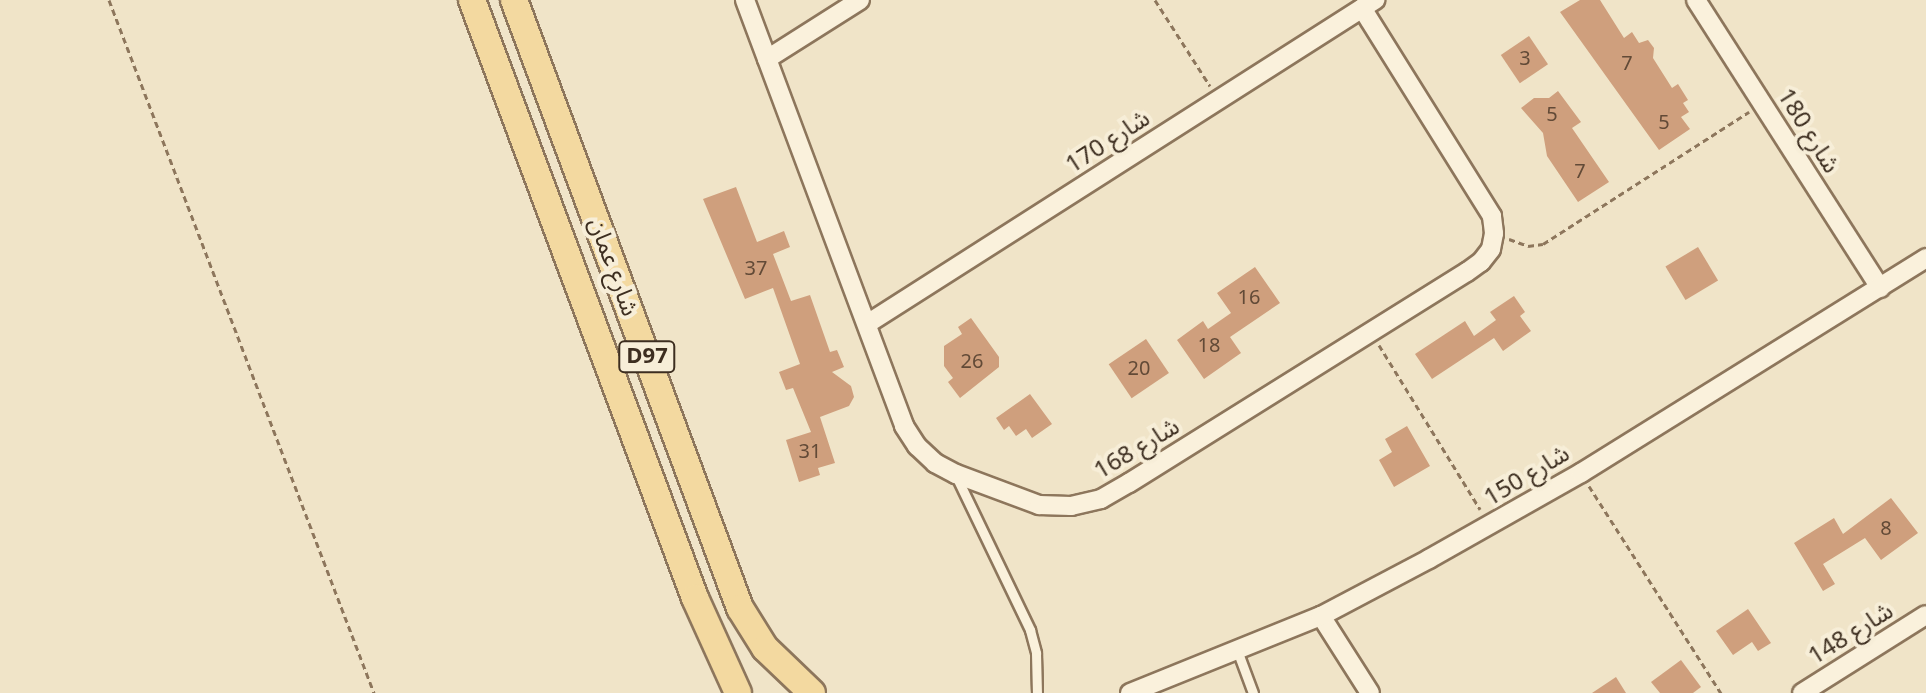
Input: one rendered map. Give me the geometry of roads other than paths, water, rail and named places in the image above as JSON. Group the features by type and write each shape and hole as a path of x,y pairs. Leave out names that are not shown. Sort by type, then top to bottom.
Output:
{"main road":[{"name":"شارع عمان","path":"472,0 690,585 738,693"},
{"name":"شارع عمان","path":"514,0 740,608 765,648 812,693"}],"street":[{"name":"شارع 168","path":"745,0 904,426 917,446 935,463 956,474 1039,505 1071,506 1101,499 1481,262 1491,249 1494,233 1492,216 1368,4"},
{"path":"767,59 860,0"},
{"name":"شارع 180","path":"1696,0 1880,288"},
{"name":"شارع 170","path":"867,324 1368,4"},
{"name":"شارع 150","path":"1130,693 1321,616 1490,526 1581,473 1926,258"},
{"name":"شارع 148","path":"1802,693 1926,615"},
{"path":"1321,616 1370,693"}],"lane":[{"path":"956,474 1030,630 1036,653 1037,693"},
{"path":"1237,650 1253,693"}]}
